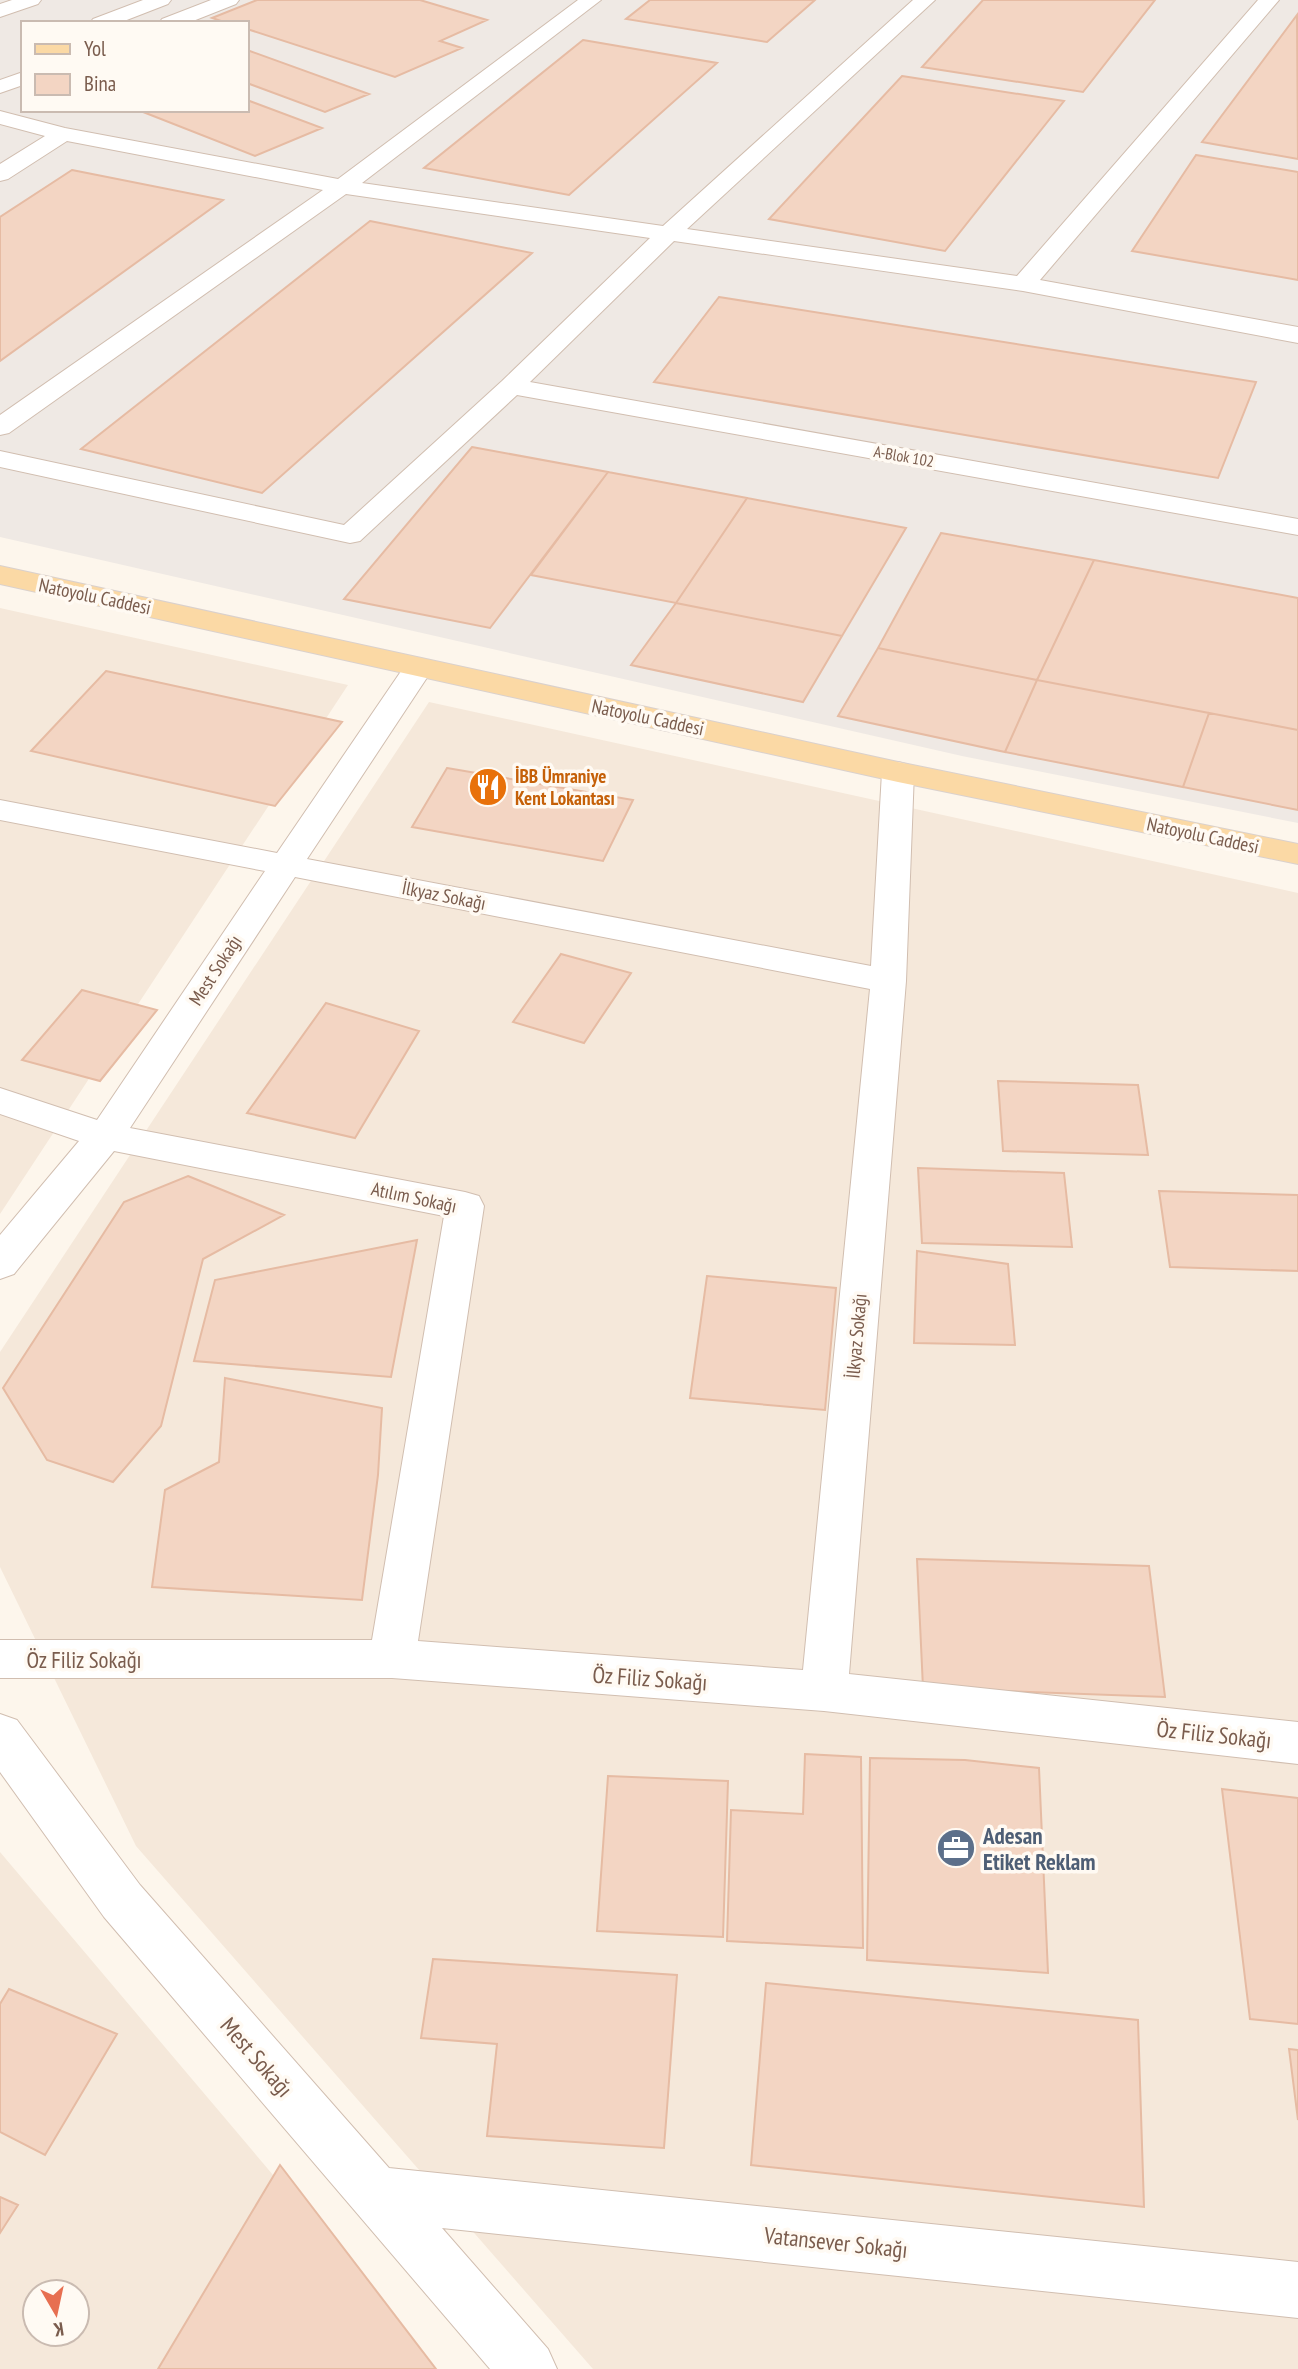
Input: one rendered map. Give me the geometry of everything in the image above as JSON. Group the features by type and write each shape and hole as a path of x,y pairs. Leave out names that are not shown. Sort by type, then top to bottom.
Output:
{"main road":[{"name":"Natoyolu Caddesi","path":"0,575 898,772 1298,855"}],"street":[{"path":"0,12 31,0"},
{"path":"105,21 162,0"},
{"path":"174,21 229,0"},
{"path":"0,426 342,187 592,0"},
{"path":"0,459 350,535 511,386 669,233 925,0"},
{"path":"1023,284 1269,0"},
{"path":"0,87 21,79"},
{"path":"0,117 63,134 342,187 1023,284 1298,335"},
{"path":"0,174 63,134"},
{"name":"A-Blok 102","path":"511,386 1298,527"},
{"name":"Mest Sokağı","path":"0,1264 105,1136 419,667"},
{"name":"İlkyaz Sokağı","path":"824,1691 888,981 898,772"},
{"name":"İlkyaz Sokağı","path":"0,810 888,981"},
{"name":"Atılım Sokağı","path":"0,1101 105,1136 465,1206 392,1659"},
{"name":"Öz Filiz Sokağı","path":"0,1660 392,1659 824,1691 1298,1743"},
{"name":"Mest Sokağı","path":"9,1761 122,1900 528,2369"},
{"name":"Vatansever Sokağı","path":"375,2194 1298,2290"}],"shaded area":[{"path":"0,0 1298,0 1298,823 962,756 0,537"},
{"path":"0,608 348,685 0,1214"},
{"path":"429,702 1298,893 1298,2369 593,2369 136,1846 0,1567 0,1352"},
{"path":"0,1852 437,2369 0,2369"}],"building":[{"path":"257,0 420,0 487,20 440,41 462,48 395,77 248,29 248,21 221,21 212,18"},
{"path":"650,0 815,0 767,42 626,19"},
{"path":"983,0 1155,0 1083,92 922,67"},
{"path":"1297,15 1298,159 1202,142"},
{"path":"583,40 717,63 569,195 424,168"},
{"path":"248,50 369,94 325,112 248,83"},
{"path":"902,76 1064,101 945,251 769,219"},
{"path":"248,100 322,128 255,156 143,112 248,112"},
{"path":"1196,155 1298,172 1298,280 1132,251"},
{"path":"72,170 223,200 0,361 0,217"},
{"path":"370,221 532,253 262,493 81,449"},
{"path":"719,297 1256,382 1218,478 654,382"},
{"path":"472,447 608,472 490,628 344,599"},
{"path":"608,472 747,498 676,603 531,575"},
{"path":"747,498 906,528 842,636 676,603"},
{"path":"941,533 1094,560 1037,680 878,648"},
{"path":"1094,560 1298,598 1298,730 1037,680"},
{"path":"676,603 842,636 803,702 631,665"},
{"path":"878,648 1037,680 1005,752 838,716"},
{"path":"106,671 342,722 275,806 31,751"},
{"path":"1037,680 1209,713 1183,787 1005,752"},
{"path":"1209,713 1298,730 1298,810 1183,787"},
{"path":"447,768 633,800 603,861 412,827"},
{"path":"561,954 631,973 584,1043 513,1022"},
{"path":"82,990 157,1010 100,1081 22,1060"},
{"path":"326,1003 419,1031 355,1138 247,1113"},
{"path":"998,1081 1138,1085 1148,1155 1003,1151"},
{"path":"918,1168 1064,1173 1072,1247 922,1243"},
{"path":"188,1176 284,1215 203,1259 161,1426 113,1482 47,1460 3,1388 124,1202"},
{"path":"1159,1191 1298,1195 1298,1271 1170,1267"},
{"path":"417,1240 391,1377 194,1361 215,1280"},
{"path":"917,1251 1008,1264 1015,1345 914,1343"},
{"path":"707,1276 836,1288 825,1410 690,1398"},
{"path":"225,1378 382,1408 378,1475 362,1600 152,1587 165,1490 219,1462"},
{"path":"917,1559 1149,1566 1165,1697 923,1688"},
{"path":"805,1754 861,1757 863,1948 727,1941 731,1810 803,1814"},
{"path":"870,1758 965,1760 1039,1768 1048,1973 867,1960"},
{"path":"608,1776 728,1781 723,1937 597,1931"},
{"path":"1222,1789 1298,1798 1298,2024 1250,2019"},
{"path":"433,1959 677,1975 664,2148 487,2136 497,2044 421,2038"},
{"path":"766,1983 1138,2020 1144,2207 751,2165"},
{"path":"9,1989 117,2034 45,2155 0,2132 0,2004"},
{"path":"1289,2049 1298,2050 1298,2120"},
{"path":"280,2165 436,2369 158,2369"},
{"path":"0,2197 18,2205 0,2233"}],"place":[{"name":"İBB Ümraniye Kent Lokantası","path":"488,787"},
{"name":"Adesan Etiket Reklam","path":"956,1848"}]}
